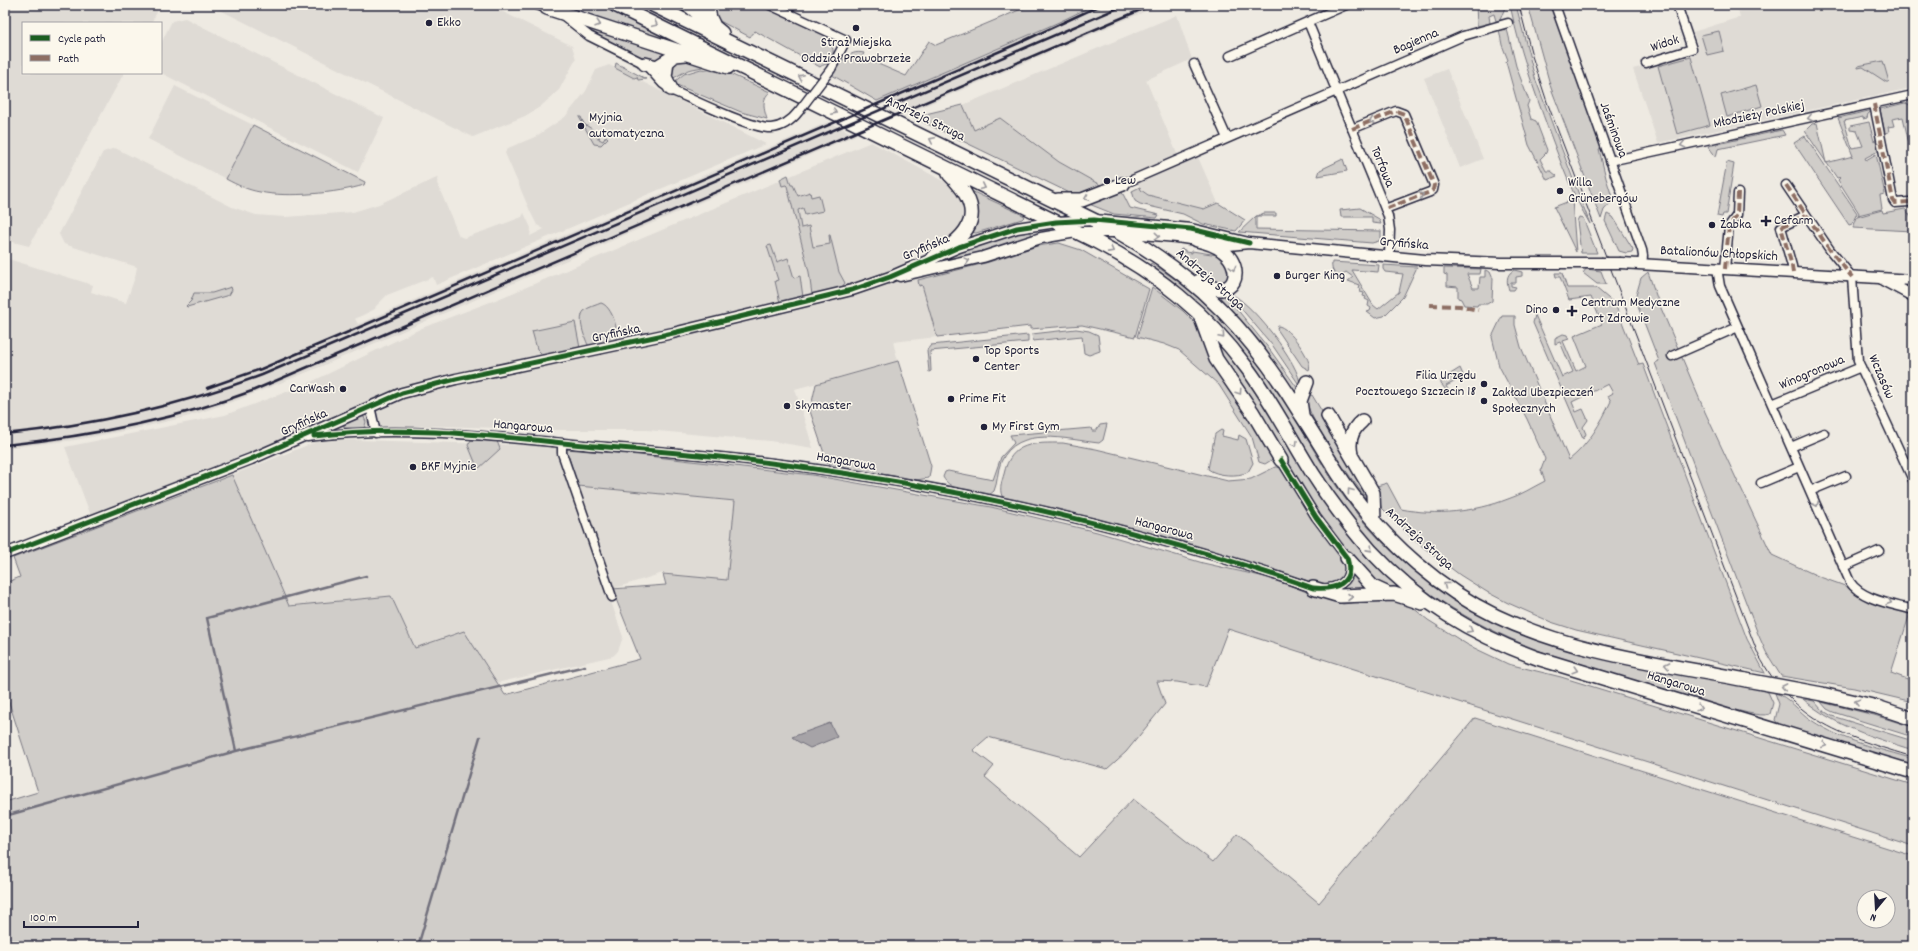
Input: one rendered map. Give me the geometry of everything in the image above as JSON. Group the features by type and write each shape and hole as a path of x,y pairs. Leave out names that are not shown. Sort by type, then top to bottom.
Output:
{"main road":[{"path":"615,5 1076,232 1138,265 1164,283 1194,308 1219,332 1248,368 1313,475 1359,537 1398,577 1438,609"},
{"name":"Andrzeja Struga","path":"653,5 1094,220 1118,232 1160,257 1202,290 1236,324 1264,358 1302,415 1334,469 1374,522 1408,555 1452,590 1480,608 1530,630"},
{"path":"688,5 715,28 745,50"},
{"path":"707,5 710,18 715,28"},
{"path":"542,7 761,76"},
{"path":"644,64 654,67 661,65 678,54 692,55"},
{"path":"668,60 665,67 665,77 671,89"},
{"path":"933,257 951,246 964,235 969,227 971,213 969,200 965,192 950,175 935,163"},
{"path":"1047,197 1065,201 1080,200 1123,184"},
{"path":"1160,257 1209,287 1221,290 1227,288 1233,282 1235,274 1229,257 1217,247 1197,240"},
{"path":"1194,308 1203,322 1216,359 1253,413 1281,460"},
{"path":"1302,415 1300,401 1307,382"},
{"path":"1328,416 1373,493 1374,522"},
{"path":"1351,454 1351,436 1355,427 1362,420"},
{"path":"1347,558 1373,588 1388,593 1406,596 1438,609"},
{"path":"1313,588 1334,595 1348,597 1388,593"},
{"name":"Hangarowa","path":"1438,609 1469,629 1490,640 1538,658 1913,772"},
{"name":"Hangarowa","path":"1530,630 1601,651 1822,694 1877,707 1913,719"}],"street":[{"path":"542,7 564,16 589,36 644,64 663,84 671,89 751,123 764,127 776,127 792,120 831,69 846,40 770,5"},
{"path":"1230,56 1346,5"},
{"name":"Jaśminowa","path":"1555,5 1643,252 1642,264"},
{"name":"Widok","path":"1646,64 1692,49 1677,5"},
{"path":"1308,22 1336,91"},
{"name":"Bagienna","path":"1123,184 1463,36 1508,23"},
{"path":"1194,64 1227,138"},
{"name":"Torfowa","path":"1336,91 1385,209 1390,230 1389,256"},
{"name":"Młodzieży Polskiej","path":"1610,161 1874,104 1913,94"},
{"path":"1874,104 1893,200 1895,203 1899,204 1909,202"},
{"path":"1352,129 1396,112 1404,114 1434,185 1433,190 1430,192 1385,209"},
{"path":"1786,185 1830,250 1852,277"},
{"name":"Winogronowa","path":"1738,193 1737,215 1729,226 1718,281 1850,582 1859,592 1913,610"},
{"path":"1793,273 1781,227 1806,214"},
{"name":"Gryfińska","path":"5,554 304,437 370,406 402,393 428,386 673,333 852,290 890,277 933,257 1005,231 1029,225 1094,220 1191,229 1249,243 1389,256 1451,261 1557,262"},
{"name":"Gryfińska","path":"890,277 914,274 962,262 1049,236 1076,232 1118,232 1197,240 1229,245 1249,243"},
{"name":"Batalionów Chłopskich","path":"1557,262 1642,264 1913,280"},
{"name":"Wczasów","path":"1852,277 1858,356 1861,366 1913,480"},
{"name":"Batalionów Chłopskich","path":"1880,278 1913,296"},
{"path":"1672,356 1738,327"},
{"name":"Winogronowa","path":"1772,404 1861,366"},
{"path":"370,406 376,433"},
{"name":"Hangarowa","path":"304,437 335,434 448,433 787,464 964,494 1077,519 1194,549 1313,588 1331,588 1346,580 1349,570 1347,558"},
{"path":"1791,447 1824,433"},
{"path":"562,443 562,453 612,597"},
{"path":"1281,460 1316,517 1347,558"},
{"path":"1761,483 1799,467"},
{"path":"1810,491 1846,476"},
{"path":"1843,567 1879,550"}],"shaded area":[{"path":"754,4 765,6 784,14 817,30 828,38 833,50 832,59 827,64 820,67 755,31 750,37 716,19 711,5"},
{"path":"5,5 161,5 152,22 22,22 22,74 123,74 29,246 5,240"},
{"path":"210,5 489,5 572,46 576,59 559,90 540,107 525,116 473,137"},
{"path":"552,5 599,5 680,45"},
{"path":"1031,5 1094,5 1059,22 877,101 832,75 845,58 858,52 864,53 862,57 906,76 929,41 936,45"},
{"path":"1094,5 1106,5 1097,11 1111,5 1160,5 908,113 881,99 1059,22"},
{"path":"1476,5 1506,5 1500,20 1496,21 1494,14 1489,16 1490,23 1477,26"},
{"path":"1510,5 1516,5 1535,78 1590,224 1562,167 1522,53"},
{"path":"1528,5 1552,5 1602,148 1599,149 1613,200 1604,210 1601,219 1551,88"},
{"path":"1753,5 1913,5 1913,82 1911,88 1658,143 1633,69 1699,50 1693,32 1740,17 1738,9"},
{"path":"1177,15 1192,59 1146,80 1178,156 1194,148 1218,203 1212,207 1204,209 1148,195 1141,190 1135,177 1106,189 1059,162 974,130 963,105"},
{"path":"185,18 384,118 358,172 162,74 162,41 172,21"},
{"path":"579,24 671,51 666,58 650,63 591,33"},
{"path":"1499,29 1507,30 1516,66 1529,101 1527,106 1531,119 1536,121 1547,150 1540,159 1546,171 1551,171 1557,176 1547,180 1529,145 1506,62 1508,60 1502,45"},
{"path":"1719,31 1724,51 1707,55 1701,35"},
{"path":"681,57 707,66 688,70 670,80 669,68"},
{"path":"1691,57 1710,125 1677,134 1658,66"},
{"path":"1883,61 1889,82 1886,82 1863,67 1858,68 1858,66"},
{"path":"616,63 646,79 638,80 637,77 634,78 615,68"},
{"path":"609,65 766,144 436,285 433,277 387,295 375,309 355,319 358,324 828,122 856,135 315,369 238,400 186,417 134,429 75,440 5,448 5,258 93,285 91,292 126,303 135,277 137,267 64,244 59,234 103,152 115,148 232,207 256,215 269,216 286,217 353,212 379,204 439,177 437,183 459,236 464,238 490,229 522,217 524,213 531,228 530,236 544,229 537,225 505,153 508,148 535,137 565,117 586,91 596,70"},
{"path":"701,69 728,73 770,92 764,101 767,119 741,112 677,85 674,82 684,74"},
{"path":"1447,69 1483,159 1460,168 1424,78"},
{"path":"1756,85 1762,106 1727,117 1721,95"},
{"path":"175,86 253,125 226,179 148,139"},
{"path":"1905,103 1911,105 1913,111 1913,162 1903,117 1892,119 1894,126 1888,127 1889,132 1885,133 1880,109"},
{"path":"963,105 974,130 1000,118 1059,162 1102,186 1076,196 913,117"},
{"path":"1873,110 1868,114 1867,118 1863,119 1863,117 1844,121 1852,148 1863,146 1857,131 1850,130 1850,126 1869,122 1874,141 1878,138 1880,150 1865,158 1866,160 1876,154 1885,194 1880,195 1882,209 1858,215 1859,213 1838,180 1841,177 1837,178 1827,163 1853,156 1838,118"},
{"path":"579,117 581,117 584,124 592,129 590,134 598,138 600,134 599,139 603,141 606,136 608,138 601,145 594,144"},
{"path":"1817,123 1826,161 1805,131 1812,124"},
{"path":"253,125 365,182 364,185 312,194 284,195 251,190 226,179"},
{"path":"1782,130 1785,135 1718,149 1716,157 1708,146"},
{"path":"1805,136 1857,213 1852,224 1849,225 1794,143"},
{"path":"871,142 947,183 963,201 964,218 959,231 920,249 905,253 922,286 931,310 937,337 893,342 898,361 795,389 813,448 770,441 647,430 557,430 439,426 313,427 91,516 65,447 225,415 305,385 422,328 498,299"},
{"path":"1343,159 1347,171 1318,176 1320,170"},
{"path":"1727,162 1734,164 1726,214 1723,214 1722,217 1717,216"},
{"path":"788,175 791,185 793,185 798,196 810,192 811,197 819,195 823,211 805,215 803,208 798,210 801,228 809,226 813,247 830,244 830,235 839,272 845,283 842,287 812,295 809,272 787,186 782,186 780,179"},
{"path":"1140,187 1141,190 1148,195 1204,209 1218,203 1245,220 1236,231 1203,224 1183,214 1140,204 1135,201 1132,191"},
{"path":"967,189 1025,216 1022,219 976,233 970,232"},
{"path":"1120,191 1130,208 1159,215 1157,218 1114,214 1089,204"},
{"path":"1572,200 1576,252 1554,207"},
{"path":"1360,208 1379,219 1381,224 1372,223 1372,217 1341,217 1340,210"},
{"path":"1905,209 1913,219 1913,231 1853,228 1857,217 1882,210 1883,213"},
{"path":"1264,213 1276,213 1276,216 1257,216"},
{"path":"1607,214 1613,217 1633,249 1632,252 1626,253 1619,251 1605,221"},
{"path":"1256,217 1256,229 1381,231 1381,238 1379,241 1372,243 1239,232"},
{"path":"1579,217 1583,218 1597,253 1581,253 1577,221"},
{"path":"1030,229 1032,236 962,258 924,267 929,263 976,246"},
{"path":"1059,243 1081,250 1149,289 1135,337 1082,325 1030,329 1030,326 937,337 922,285 919,286 918,280 989,262 1037,246"},
{"path":"771,245 777,262 788,258 794,278 800,276 803,297 780,303 775,281 778,280 767,246"},
{"path":"1181,249 1185,250 1185,252 1192,253 1192,251 1218,255 1230,266 1227,282 1219,283 1213,280 1179,253"},
{"path":"1332,262 1379,265 1378,272 1352,270 1373,305 1378,309 1399,292 1403,274 1385,272 1383,265 1417,267 1403,297 1384,316 1375,318 1367,312 1370,311 1371,308 1368,306 1369,301 1363,296 1364,293 1360,292 1361,289 1358,288 1359,285 1348,281 1353,277 1346,272 1340,276 1334,273 1332,269"},
{"path":"1151,263 1188,289 1222,320 1252,354 1265,372 1323,466 1353,509 1367,526 1397,556 1448,596 1485,618 1768,692 1773,703 1770,714 1760,715 1724,708 1571,662 1522,644 1475,621 1431,594 1390,561 1353,520 1327,483 1268,386 1244,352 1194,299 1150,265"},
{"path":"1444,268 1481,269 1480,274 1467,274 1473,288 1479,288 1480,277 1485,277 1485,270 1490,272 1493,279 1492,301 1487,304 1478,304 1477,306 1464,305 1461,299 1458,298 1458,287 1447,286 1447,275 1444,274"},
{"path":"1586,269 1601,271 1606,284 1597,284 1583,273"},
{"path":"1514,270 1522,272 1522,276 1516,277 1516,283 1511,283 1511,286 1516,287 1514,290 1509,290 1507,282 1508,277"},
{"path":"1648,272 1658,301 1705,412 1772,555 1820,577 1845,586 1862,597 1910,613 1891,673 1913,681 1913,702 1854,688 1781,676 1766,652 1655,363 1659,361 1635,299 1641,278"},
{"path":"1555,273 1562,273 1567,288 1596,288 1615,304 1639,365 1643,364 1747,639 1765,673 1576,630 1551,622 1508,603 1460,575 1415,541 1381,507 1377,486 1387,483 1401,509 1428,512 1455,512 1495,503 1518,495 1545,481 1541,470 1545,459 1527,419 1499,366 1492,337 1502,316 1515,316 1515,325 1521,347 1569,460 1588,441 1611,401 1608,396 1613,393 1608,384 1572,402 1576,412 1583,409 1588,420 1583,427 1586,434 1583,439 1533,323 1535,315 1562,377 1573,372 1560,342 1555,344 1555,338 1563,334 1567,335 1569,339 1563,341 1576,371 1586,366 1574,336 1602,324 1591,297 1569,300 1560,277 1556,277"},
{"path":"231,287 232,290 229,295 187,307 186,306 191,301 194,293 212,293"},
{"path":"1152,287 1183,311 1200,328 1273,459 1265,464 1259,462 1252,437 1219,385 1179,350 1164,344 1137,337"},
{"path":"1222,293 1232,303 1270,350 1298,389 1295,391 1292,388 1261,343 1218,295"},
{"path":"1228,293 1237,297 1248,306 1272,334 1292,364 1298,376 1300,386 1273,346"},
{"path":"601,303 609,309 612,314 616,326 615,341 589,347 582,329 582,315 584,311 590,307"},
{"path":"575,322 580,348 544,356 537,349 532,331"},
{"path":"1278,326 1294,338 1304,352 1310,366 1309,370 1302,366 1277,329"},
{"path":"1076,329 1089,331 1098,335 1100,351 1089,355 1084,353 1082,336 1033,341 1032,334"},
{"path":"1028,335 1028,342 930,351 931,371 929,372 927,350 931,345"},
{"path":"1214,336 1248,379 1336,518 1354,541 1408,593 1389,591 1365,574 1319,515 1225,365"},
{"path":"898,361 931,466 929,478 916,480 833,466 827,462 810,411 816,384"},
{"path":"1460,368 1464,377 1446,386 1449,391 1447,391 1441,384 1441,380"},
{"path":"1312,395 1368,488 1369,502 1332,450 1313,418 1308,405 1307,397"},
{"path":"360,416 364,417 366,422 364,429 344,428 344,424"},
{"path":"1107,424 1103,440 1099,443 1045,437 1031,438 1019,443 1009,450 1001,462 994,491 989,495 970,493 957,489 946,482 943,477 945,472 948,471 993,480 1001,457 1014,443 1010,435 1091,428 1092,431 1096,431 1100,425"},
{"path":"1221,430 1223,431 1222,436 1238,440 1239,435 1246,439 1253,463 1248,472 1239,475 1228,475 1217,473 1208,469 1215,434"},
{"path":"323,439 559,446 623,637 618,651 613,656 497,683 464,631 415,648 391,596 289,606 232,475"},
{"path":"471,440 497,441 500,449 478,469 468,445"},
{"path":"1063,443 1096,449 1228,481 1251,479 1275,467 1280,467 1345,559 1346,566 1344,573 1336,584 1321,585 1195,546 1009,500 1002,496 1001,485 1007,463 1012,455 1026,446 1034,444"},
{"path":"566,449 639,455 812,475 991,507 1097,532 1203,563 1274,579 1319,597 1343,604 1381,599 1407,603 1428,620 1468,645 1508,664 1561,677 1913,785 1913,846 1228,629 1206,687 1177,682 1157,681 1165,704 1126,752 1107,769 988,737 973,750 994,766 985,777 1079,857 1133,799 1213,862 1237,834 1319,903 1475,718 1913,856 1913,946 5,946 5,802 38,792 5,690 5,583 20,577 13,558 232,475 289,606 391,596 415,648 464,631 505,695 640,659 612,589 666,585 663,574 727,580 735,501 578,486"},
{"path":"578,486 736,501 727,581 663,573 612,589"},
{"path":"1353,570 1372,590 1331,591"},
{"path":"1775,693 1784,697 1807,717 1823,728 1861,744 1913,759 1913,765 1778,724 1775,720 1779,704"},
{"path":"1803,699 1814,701 1822,710 1832,716 1913,741 1913,750 1870,736 1841,724 1828,717"},
{"path":"1821,702 1874,715 1913,727 1913,737 1833,712 1827,709"},
{"path":"830,723 837,737 810,748 792,737"}],"waterway":[{"path":"236,751 207,618 366,576"},
{"path":"5,816 236,751 585,666"},
{"path":"418,946 480,737"}],"tram line":[{"path":"1519,5 1532,56 1547,102 1758,654 1772,677 1788,696 1805,711 1824,724 1865,742 1913,757"}],"railway":[{"path":"207,388 261,369 346,333 1019,43 1101,5"},
{"path":"5,434 104,420 136,413 199,396 262,375 1125,5"},
{"path":"5,445 68,437 130,426 192,411 252,391 1152,5"}],"marked path":[{"path":"1874,104 1893,200 1895,203 1909,202"},
{"path":"1352,129 1396,111 1404,114 1434,185 1433,190 1430,192 1385,209"},
{"path":"1786,185 1830,250 1852,277"},
{"path":"1725,269 1729,226 1737,215 1738,193"},
{"path":"1793,273 1781,227 1806,215"},
{"path":"1430,305 1460,306 1478,310"}],"cycle path":[{"path":"5,554 251,459 402,393 456,379 673,333 852,290 890,277 959,247 1017,228 1056,222 1094,220 1191,229 1249,243"},
{"path":"314,436 384,431 454,433 715,456 854,475 987,499 1119,529 1184,547 1313,588 1329,588 1341,584 1346,579 1348,574 1349,567 1347,558 1316,517 1281,460"}],"place":[{"name":"Ekko","path":"429,23"},
{"name":"Straż Miejska Oddział Prawobrzeże","path":"856,28"},
{"name":"Myjnia automatyczna","path":"581,126"},
{"name":"Lew","path":"1107,181"},
{"name":"Willa Grünebergów","path":"1560,191"},
{"name":"Cefarm","path":"1766,221"},
{"name":"Żabka","path":"1712,225"},
{"name":"Burger King","path":"1277,276"},
{"name":"Dino","path":"1556,310"},
{"name":"Centrum Medyczne Port Zdrowie","path":"1572,311"},
{"name":"Top Sports Center","path":"976,359"},
{"name":"Filia Urzędu Pocztowego Szczecin 18","path":"1484,384"},
{"name":"CarWash","path":"343,389"},
{"name":"Prime Fit","path":"951,399"},
{"name":"Zakład Ubezpieczeń Społecznych","path":"1484,401"},
{"name":"Skymaster","path":"787,406"},
{"name":"My First Gym","path":"984,427"},
{"name":"BKF Myjnie","path":"413,467"}]}
